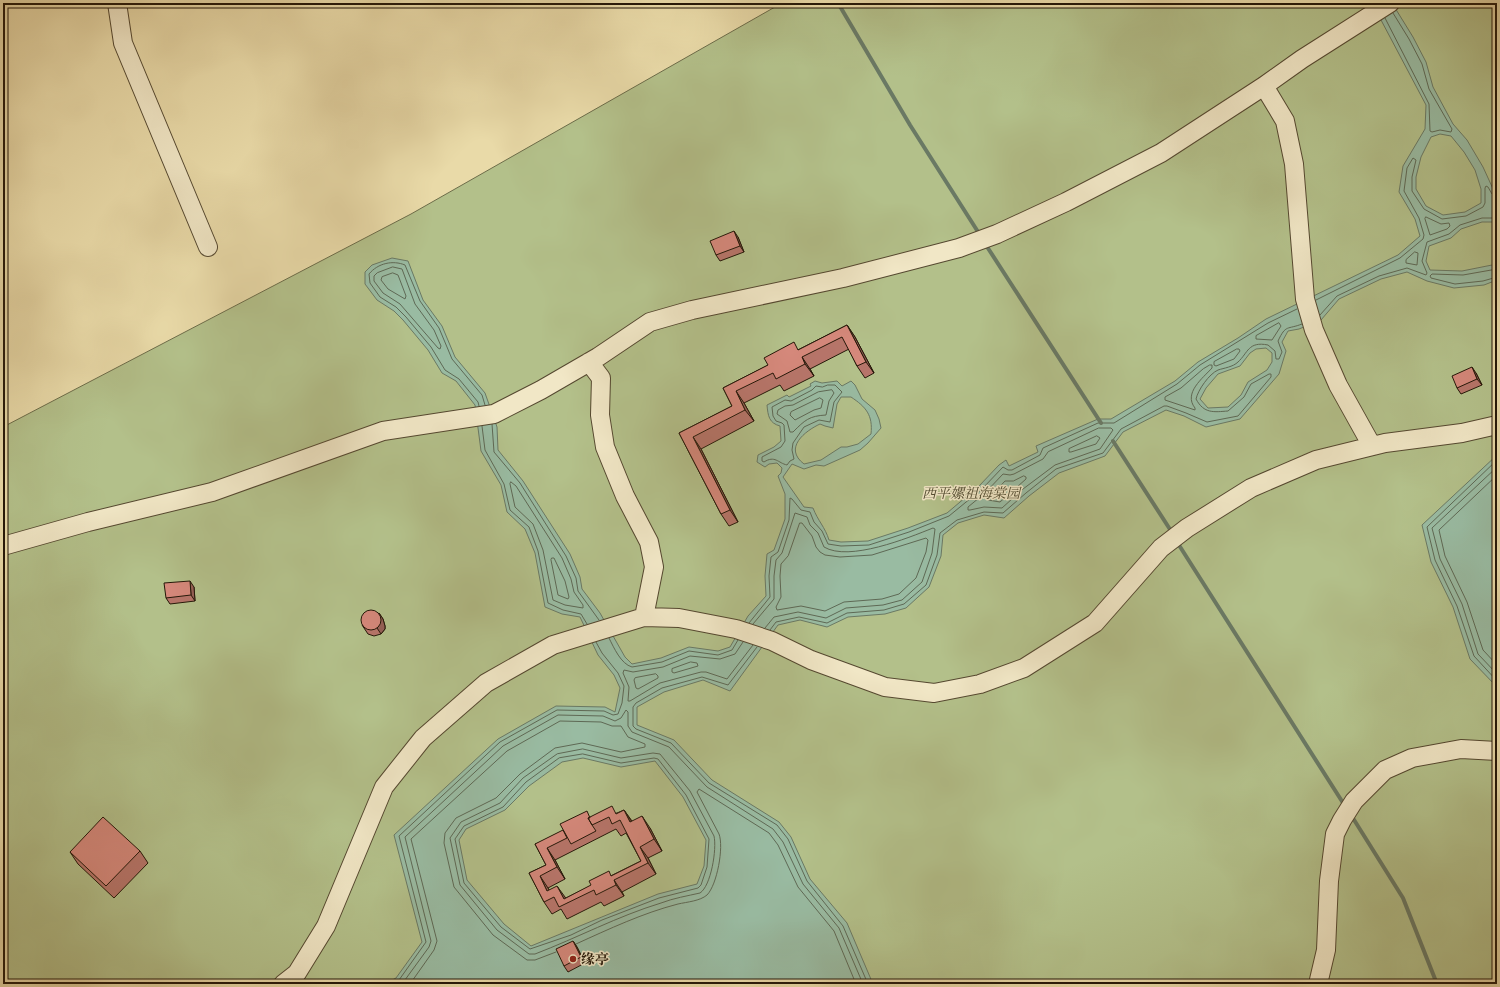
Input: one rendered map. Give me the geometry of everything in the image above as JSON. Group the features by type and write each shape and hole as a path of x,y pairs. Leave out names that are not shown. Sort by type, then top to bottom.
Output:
{"street":[{"path":"117,3 123,43 208,247"},
{"path":"3,546 88,522 212,492 383,431 494,414 541,390 590,362 650,322 692,310 843,278 959,248 996,234 1066,202 1161,153 1264,86 1302,59 1390,3"},
{"path":"1264,86 1285,121 1294,164 1305,299 1314,330 1338,385 1372,446"},
{"path":"590,362 600,378 600,415 605,447 625,496 649,542 654,567 644,617"},
{"path":"283,984 297,973 326,926 384,787 423,738 486,683 553,645 644,617 679,618 736,629 772,641 811,660 885,687 934,693 980,684 1024,668 1095,623 1161,548 1187,528 1251,488 1316,460 1372,446 1462,433 1497,425"},
{"path":"1318,984 1326,950 1329,881 1335,834 1354,801 1385,770 1412,758 1461,749 1497,750"}],"green space":[{"name":"西平嫘祖海棠园","path":"782,3 1497,3 1497,984 3,984 3,427 411,214"}],"water":[{"path":"1372,3 1392,3 1413,37 1426,62 1433,87 1453,124 1467,140 1483,167 1494,191 1497,191 1497,225 1494,222 1482,222 1461,229 1451,238 1429,246 1426,261 1430,270 1462,271 1497,264 1497,280 1484,285 1454,288 1427,281 1407,272 1381,279 1339,299 1321,320 1299,329 1288,331 1282,342 1286,351 1279,374 1240,419 1206,427 1184,416 1166,410 1123,432 1105,456 1059,473 1004,518 984,515 958,523 943,535 941,556 929,587 906,608 885,614 848,617 827,627 800,620 778,625 730,691 703,680 664,692 637,707 637,725 674,740 712,780 779,822 791,837 810,879 847,923 873,984 385,984 396,978 422,942 394,835 498,739 556,706 605,707 615,712 620,688 614,675 598,655 580,617 562,614 545,607 535,553 525,529 507,512 501,485 481,451 475,405 456,381 442,373 428,350 403,320 394,311 377,300 365,284 365,272 372,265 392,258 408,261 423,300 442,326 455,357 485,393 497,427 498,450 523,481 570,554 580,577 582,589 600,613 625,657 632,664 661,658 689,647 718,651 730,647 748,616 766,596 765,576 767,554 774,550 785,519 785,494 778,476 781,473 782,468 777,463 769,464 765,467 757,462 758,455 774,447 781,441 780,426 771,421 767,405 787,395 789,397 811,386 810,384 815,381 822,383 837,381 842,386 851,381 855,385 862,399 875,410 881,428 860,450 824,466 816,465 804,469 792,464 783,477 804,507 813,508 826,531 829,540 841,542 868,541 947,513 979,486 999,465 1006,460 1009,466 1038,452 1036,446 1098,419 1111,419 1175,381 1198,362 1266,319 1398,255 1420,236 1415,219 1399,192 1403,166 1425,129 1426,105","holes":["1440,134 1451,136 1464,152 1475,170 1481,189 1481,203 1465,212 1443,215 1426,206 1416,189 1416,177 1421,157 1431,137","1266,348 1272,353 1272,362 1267,370 1248,382 1241,395 1228,407 1208,408 1200,399 1206,388 1218,374 1240,366 1250,353 1256,349","841,397 851,397 861,404 870,417 871,434 858,444 841,447 821,460 804,464 798,458 796,452 798,441 808,431 820,424 833,428 837,404","583,758 621,767 655,761 683,797 706,840 704,866 697,884 658,894 531,946 504,924 467,880 459,840 466,829 505,810 529,786 562,762"]},
{"path":"1497,455 1497,687 1470,659 1453,607 1431,562 1422,525"}],"building":[{"path":"734,231 740,246 716,255 710,241"},
{"path":"847,325 866,362 857,366 842,337 802,357 805,364 776,379 773,373 736,391 745,410 693,437 730,510 721,514 679,433 732,406 723,388 768,365 764,358 794,342 798,350"},
{"path":"1472,367 1477,379 1457,388 1452,376"},
{"path":"190,581 191,595 166,598 164,583"},
{"path":"371,610 378,613 381,620 378,627 371,630 364,627 361,620 364,613"},
{"path":"612,806 616,814 624,810 630,822 642,816 654,839 640,847 648,863 614,880 616,885 596,895 594,890 559,907 554,897 544,902 529,873 546,865 535,844 563,830 567,838 547,848 557,867 540,876 547,891 557,886 564,899 591,885 589,881 609,871 611,876 641,861 620,820 612,824 609,817 592,825 588,818"},
{"path":"587,811 590,818 588,818 596,831 571,844 560,824"},
{"path":"103,817 140,851 106,886 70,852"},
{"path":"573,941 581,957 564,966 556,949"}],"waterway":[{"path":"838,3 910,125 980,235"},
{"path":"984,242 1101,423"},
{"path":"1113,441 1173,534"},
{"path":"1177,542 1345,806"},
{"path":"1351,815 1403,898 1437,984"}],"place":[{"name":"缘亭","path":"573,959"}]}
